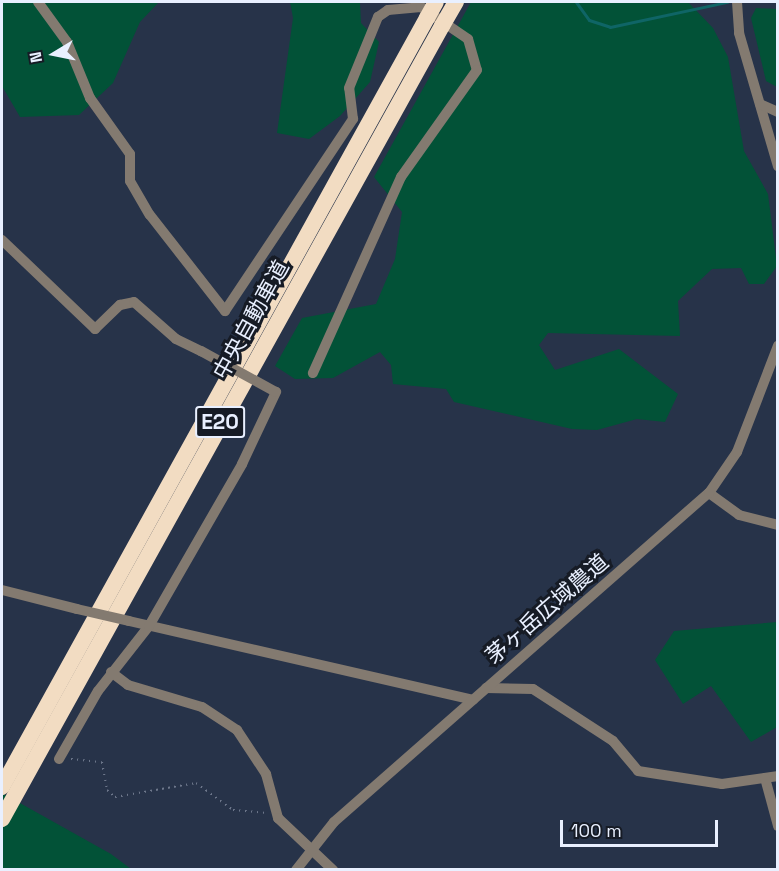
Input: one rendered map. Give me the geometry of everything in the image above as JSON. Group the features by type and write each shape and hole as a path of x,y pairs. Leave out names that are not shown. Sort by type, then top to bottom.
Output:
{"highway":[{"name":"中央自動車道","path":"2,819 434,22 436,2"},
{"name":"中央自動車道","path":"2,787 434,22 456,2"}],"street":[{"path":"38,2 67,42 90,98 130,154 130,181 150,215 225,311 353,119 349,88 378,17 388,10 421,8 468,39 477,70 401,177 313,373"},
{"path":"737,2 739,33 777,166"},
{"path":"760,104 777,112"},
{"path":"2,240 94,329 120,305 134,302 176,339 276,392 242,464 149,626 111,672 59,759"},
{"name":"茅ヶ岳広域農道","path":"296,870 309,847 709,493 736,452 777,346"},
{"path":"709,493 739,515 777,525"},
{"path":"2,590 473,700"},
{"path":"111,672 128,685 202,707 237,730 266,774 278,818 333,870"},
{"path":"486,688 533,689 604,734 638,771 722,784 777,776"},
{"path":"765,778 777,826"}],"path":[{"path":"59,759 102,762 107,790 115,797 196,783 232,810 278,818"}],"green space":[{"path":"2,2 159,2 140,22 113,83 79,115 20,117 2,86"},
{"path":"290,2 360,2 361,23 379,42 370,82 340,116 309,139 277,133 293,18"},
{"path":"471,2 688,2 713,28 728,57 744,151 768,194 777,266 764,284 749,284 741,268 712,269 678,301 680,336 548,333 539,345 555,370 619,349 678,394 665,422 637,419 597,430 572,429 454,402 446,389 393,384 391,365 380,352 333,378 295,379 275,366 302,318 376,304 395,259 402,212 374,177"},
{"path":"756,8 777,9 777,87 766,81 751,18"},
{"path":"777,622 777,727 751,742 711,686 683,704 655,660 674,631"},
{"path":"2,793 111,854 131,869 2,869"}],"waterway":[{"path":"576,2 589,20 610,27 727,2"}]}
